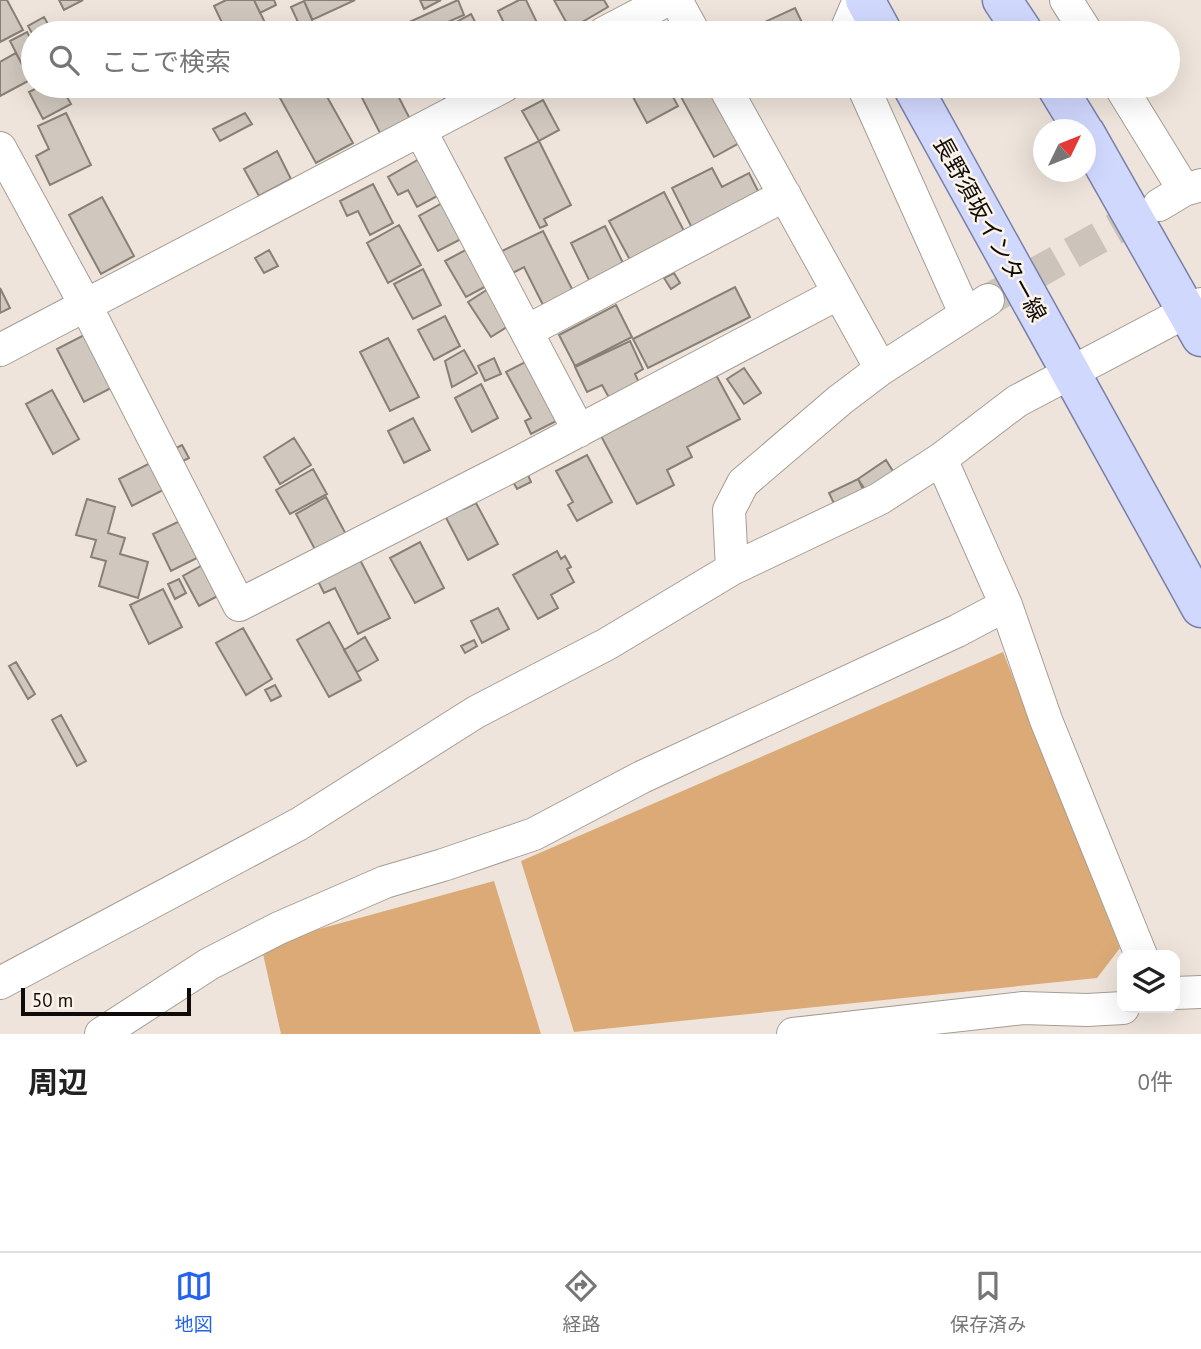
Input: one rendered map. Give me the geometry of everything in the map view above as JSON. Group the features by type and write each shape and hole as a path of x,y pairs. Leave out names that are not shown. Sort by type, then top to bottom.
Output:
{"main road":[{"path":"865,0 876,21"},
{"path":"1002,0 1016,21"},
{"name":"長野須坂インター線","path":"919,98 1201,608"},
{"path":"1063,98 1076,119"},
{"path":"1096,151 1197,321"}],"street":[{"path":"627,21 667,0"},
{"path":"676,0 688,21"},
{"path":"850,21 859,0"},
{"path":"1066,0 1079,21"},
{"path":"0,350 481,98"},
{"path":"731,98 881,369"},
{"path":"733,569 729,510 743,483 840,400 881,369 977,306 869,98"},
{"path":"1127,98 1181,193"},
{"path":"420,130 579,430"},
{"path":"0,148 86,306 239,605 839,293"},
{"path":"527,331 785,195"},
{"path":"0,983 299,824 477,712 607,644 733,569 879,499 941,459 1017,401 1075,383 1197,321"},
{"path":"941,459 1006,605 1045,720 1139,950"},
{"path":"101,1034 209,964 279,928 385,882 534,834 642,777 957,631 1006,605"},
{"path":"1180,993 1201,992"},
{"path":"793,1034 1023,1008 1117,1008"}],"shaded area":[{"path":"1003,652 1120,948 1097,978 574,1032 521,861"},
{"path":"494,881 541,1034 281,1034 261,945"}],"building":[{"path":"0,0 7,0 21,31 0,42"},
{"path":"59,0 83,0 64,10"},
{"path":"226,0 254,0 264,21 221,21 214,6"},
{"path":"254,0 274,0 276,5 260,13"},
{"path":"355,0 312,20 304,1"},
{"path":"420,0 441,0 424,9"},
{"path":"458,0 464,15 450,21 412,21"},
{"path":"519,0 526,0 536,21 503,21 498,11"},
{"path":"554,0 604,0 608,7 584,21 566,21"},
{"path":"304,1 313,21 297,21 291,7"},
{"path":"795,8 801,21 767,21"},
{"path":"471,14 475,21 458,21"},
{"path":"21,35 21,62 10,41"},
{"path":"16,53 21,63 21,85 0,96 0,62"},
{"path":"32,98 68,98 71,104 43,119"},
{"path":"280,98 328,98 353,143 316,163"},
{"path":"362,98 399,98 411,121 381,135"},
{"path":"633,98 674,98 678,106 647,123"},
{"path":"682,98 717,98 741,142 714,157"},
{"path":"543,100 559,130 539,141 522,111"},
{"path":"66,113 91,165 50,185 36,156 49,149 38,126"},
{"path":"245,113 252,124 220,141 213,129"},
{"path":"539,141 571,205 544,219 547,225 540,228 505,158"},
{"path":"277,151 291,179 259,196 244,169"},
{"path":"421,158 441,194 417,207 408,190 398,195 388,177"},
{"path":"712,168 722,187 749,173 760,195 692,228 672,188"},
{"path":"373,184 393,223 370,235 358,211 347,216 340,201"},
{"path":"664,192 684,231 630,260 609,221"},
{"path":"102,197 134,256 101,274 69,215"},
{"path":"444,202 463,238 438,251 419,216"},
{"path":"399,225 421,265 388,283 367,243"},
{"path":"605,226 624,265 590,282 571,243"},
{"path":"543,231 576,297 546,311 524,267 509,275 498,253"},
{"path":"471,247 492,283 466,297 445,261"},
{"path":"269,250 278,266 264,273 255,258"},
{"path":"423,269 441,305 413,319 394,284"},
{"path":"674,273 680,283 671,289 664,278"},
{"path":"496,284 518,320 491,337 468,302"},
{"path":"735,287 750,317 648,368 633,339"},
{"path":"0,288 10,308 0,313"},
{"path":"616,305 632,337 575,366 559,335"},
{"path":"445,316 460,346 434,360 418,330"},
{"path":"88,333 115,386 84,402 57,349"},
{"path":"388,338 419,397 390,411 360,352"},
{"path":"630,341 643,369 635,374 642,389 612,403 602,385 587,392 575,367"},
{"path":"464,350 477,373 452,387 445,361"},
{"path":"535,357 566,416 531,434 525,421 531,418 506,372"},
{"path":"494,358 501,374 485,381 478,366"},
{"path":"744,368 761,393 744,404 727,379"},
{"path":"716,375 740,419 687,447 692,457 667,470 674,485 637,504 601,436"},
{"path":"481,384 498,418 472,432 455,398"},
{"path":"52,390 79,439 53,454 26,404"},
{"path":"413,418 430,450 404,463 388,431"},
{"path":"294,438 311,465 280,484 264,457"},
{"path":"182,445 189,458 175,465 168,452"},
{"path":"587,455 612,502 577,521 568,505 573,502 556,471"},
{"path":"156,460 169,487 132,506 119,479"},
{"path":"886,460 896,476 868,494 858,479"},
{"path":"525,468 531,482 517,489 510,476"},
{"path":"313,469 327,494 290,514 276,490"},
{"path":"858,479 866,495 837,510 829,493"},
{"path":"326,497 348,538 318,555 296,514"},
{"path":"87,499 115,507 108,533 125,538 120,554 148,562 138,598 99,586 106,561 91,557 96,540 76,535"},
{"path":"460,501 464,509 476,503 498,544 468,560 442,510"},
{"path":"186,518 205,554 171,571 153,534"},
{"path":"420,542 444,588 415,603 390,558"},
{"path":"557,551 561,559 565,556 571,567 567,569 574,582 551,595 558,608 538,619 513,575"},
{"path":"356,552 390,618 358,634 335,588 324,593 314,573"},
{"path":"208,562 225,592 199,606 183,576"},
{"path":"179,579 186,593 175,599 168,584"},
{"path":"163,589 182,627 149,644 130,605"},
{"path":"498,608 509,629 482,643 471,621"},
{"path":"329,622 361,680 329,697 297,640"},
{"path":"243,628 272,679 246,695 216,643"},
{"path":"365,637 378,660 357,672 344,650"},
{"path":"474,640 477,646 465,653 461,646"},
{"path":"16,662 35,694 28,699 9,666"},
{"path":"275,685 281,696 271,701 265,690"},
{"path":"61,715 86,761 77,766 52,720"}],"tunnel":[{"path":"988,300 1154,207"}]}
